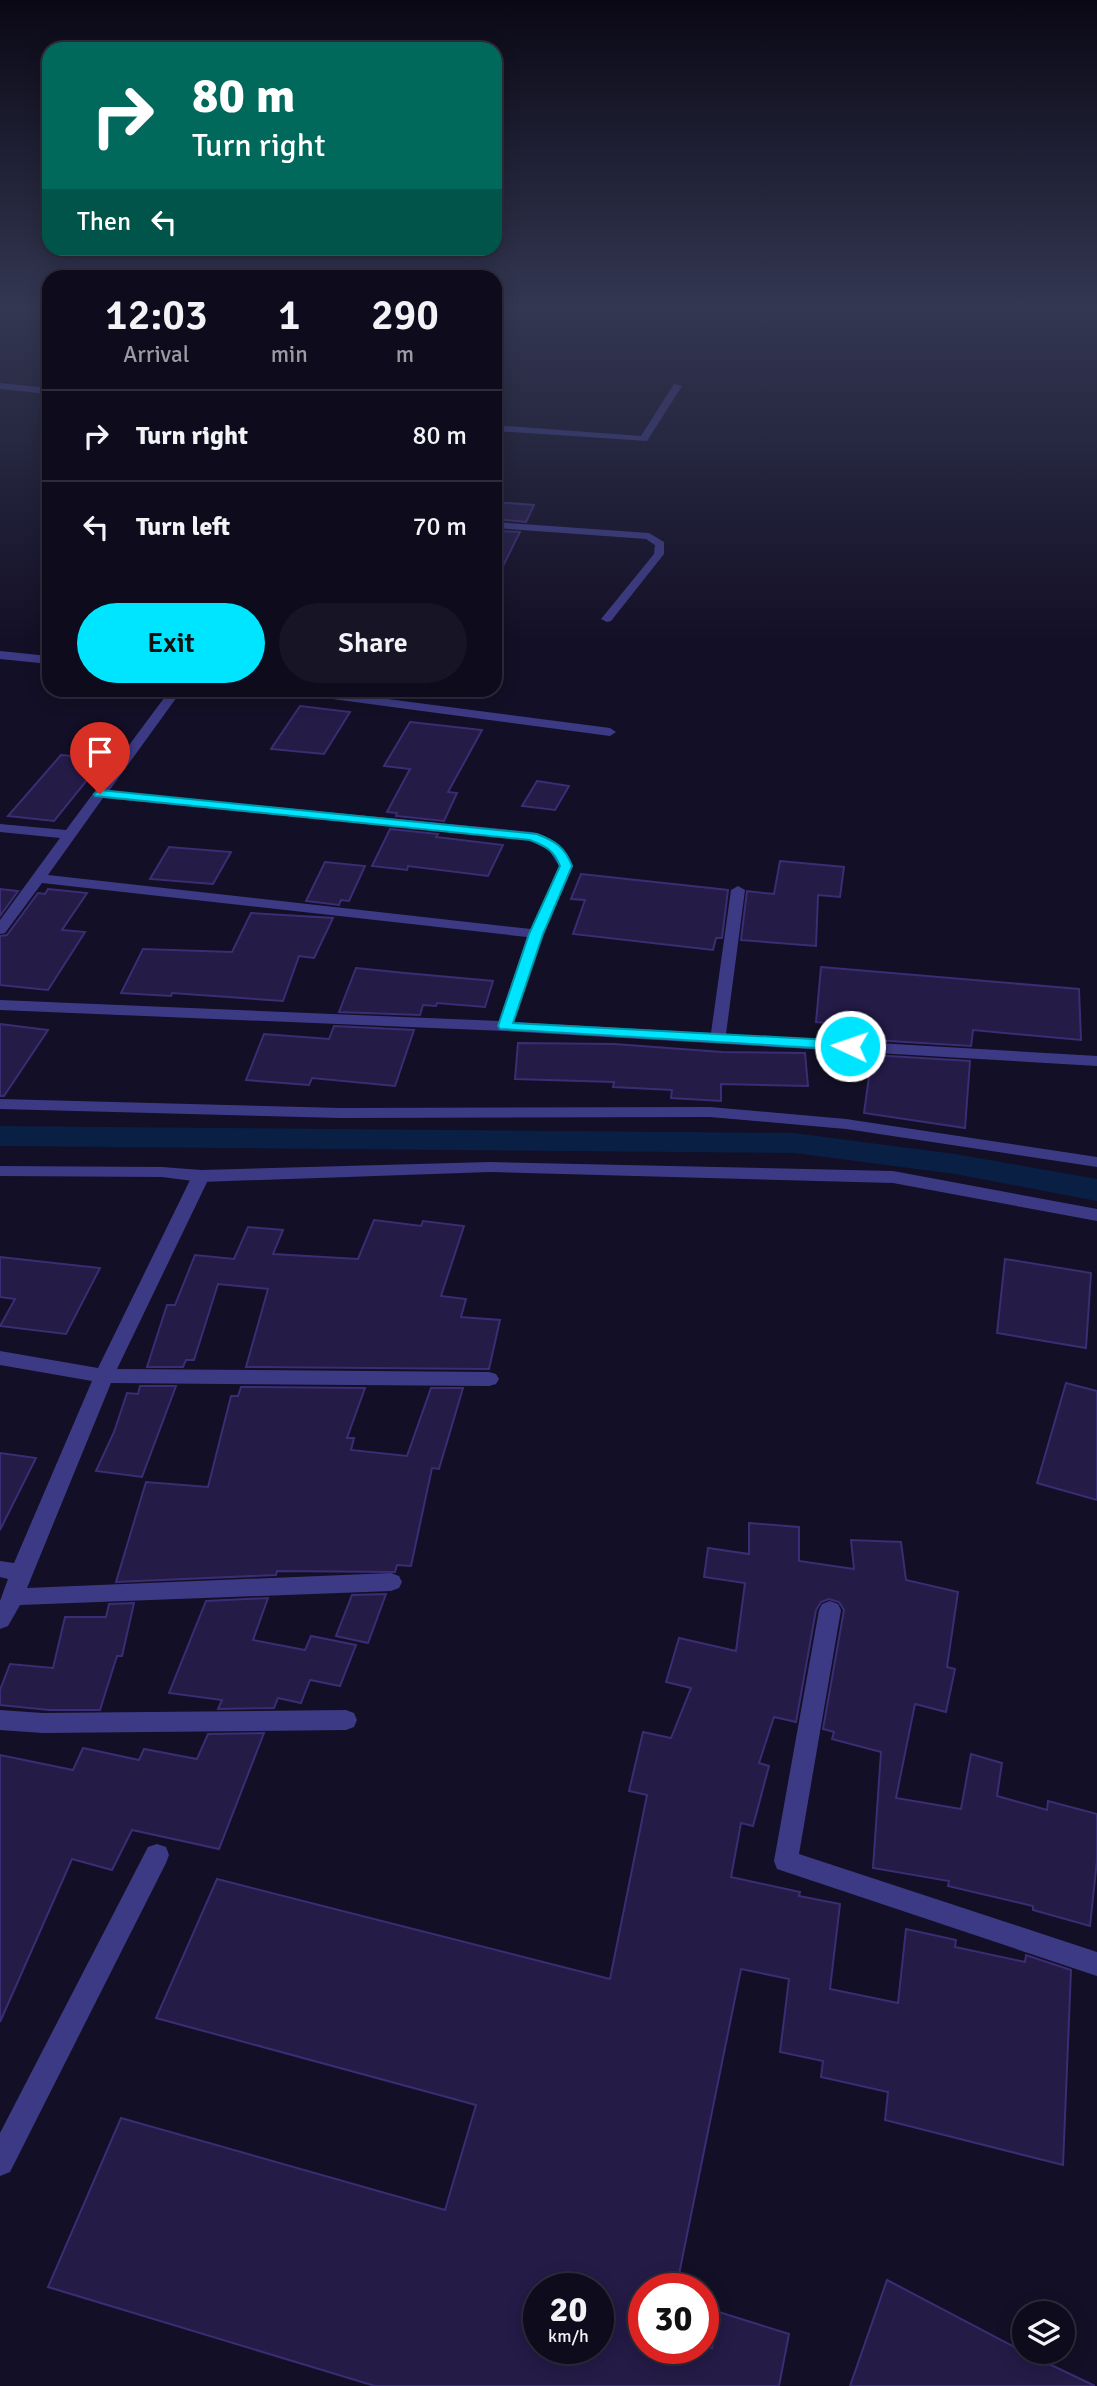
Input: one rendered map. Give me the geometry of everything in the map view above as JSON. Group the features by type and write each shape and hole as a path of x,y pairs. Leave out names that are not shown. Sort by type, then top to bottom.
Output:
{"street":[{"path":"502,429 644,439 656,419"},
{"path":"502,526 649,536 660,544 659,554 607,619"},
{"path":"0,655 42,659"},
{"path":"0,930 171,697"},
{"path":"348,697 610,732"},
{"path":"100,794 533,836 550,843 562,854 566,866 536,934 505,1026"},
{"path":"0,828 70,835"},
{"path":"39,878 536,934"},
{"path":"718,1038 738,890"},
{"path":"0,1005 505,1026 1097,1061"},
{"path":"0,1104 341,1113 710,1112 846,1124 1097,1162"},
{"path":"0,1171 162,1172 201,1176 490,1167 893,1177 1097,1215"},
{"path":"0,1620 14,1597 10,1570 201,1176"},
{"path":"0,1358 104,1376 489,1379"},
{"path":"14,1597 391,1582"},
{"path":"830,1610 786,1861 1097,1964"},
{"path":"0,1720 43,1723 346,1720"},
{"path":"0,2162 156,1855"}],"building":[{"path":"502,503 534,505 526,522 502,520"},
{"path":"502,531 520,532 502,568"},
{"path":"300,706 350,712 324,754 271,749"},
{"path":"410,722 482,730 448,792 457,793 444,821 396,816 397,813 387,812 410,769 384,766"},
{"path":"61,755 104,759 54,821 8,816"},
{"path":"537,781 569,786 555,810 522,806"},
{"path":"390,829 503,845 488,876 408,866 407,870 372,866"},
{"path":"169,847 231,852 213,884 150,879"},
{"path":"780,861 844,867 840,897 818,895 816,946 741,940 747,891 774,894"},
{"path":"325,862 365,866 349,901 341,900 339,905 306,901"},
{"path":"581,874 728,890 722,938 716,938 713,950 573,934 585,900 571,899"},
{"path":"0,889 18,891 0,916"},
{"path":"48,889 87,893 62,930 85,932 48,990 0,985 0,936 7,935 38,893 45,894"},
{"path":"251,913 333,918 314,958 299,956 283,1001 172,993 171,996 121,993 143,949 232,952"},
{"path":"821,967 1079,989 1081,1040 973,1030 971,1046 874,1040 876,1027 816,1022"},
{"path":"356,968 493,981 485,1007 437,1003 436,1006 423,1005 420,1015 339,1012"},
{"path":"0,1024 48,1030 4,1096 0,1096"},
{"path":"334,1026 414,1030 395,1086 312,1078 309,1085 246,1080 264,1034 329,1039"},
{"path":"518,1043 614,1044 722,1052 805,1053 808,1086 721,1084 721,1101 671,1098 672,1090 613,1087 614,1082 515,1079"},
{"path":"872,1055 970,1061 965,1128 864,1113"},
{"path":"374,1220 421,1226 423,1221 464,1226 441,1296 466,1299 461,1317 500,1320 489,1369 246,1367 268,1289 218,1284 194,1360 186,1360 183,1367 147,1367 167,1305 175,1305 195,1255 234,1259 248,1227 283,1230 273,1254 358,1259"},
{"path":"0,1257 100,1268 66,1334 0,1326 15,1299 0,1297"},
{"path":"1005,1259 1091,1273 1086,1348 997,1333"},
{"path":"1066,1383 1097,1391 1097,1500 1037,1483"},
{"path":"140,1386 176,1386 142,1477 96,1471 114,1432 127,1393 138,1394"},
{"path":"241,1387 365,1388 347,1438 354,1438 351,1450 407,1456 431,1388 463,1388 439,1469 432,1468 411,1566 397,1565 395,1572 277,1571 276,1575 116,1582 146,1482 208,1487 231,1396 238,1396"},
{"path":"0,1453 36,1458 0,1530"},
{"path":"749,1523 799,1527 799,1561 854,1569 851,1540 901,1542 906,1580 958,1592 947,1667 955,1669 946,1712 915,1704 896,1798 961,1809 971,1754 1002,1763 997,1796 1047,1810 1048,1801 1097,1814 1097,1860 1090,1926 1033,1910 1033,1906 948,1886 949,1881 873,1868 881,1752 832,1739 834,1732 823,1729 844,1610 839,1602 829,1599 821,1602 816,1610 796,1722 774,1717 759,1763 769,1766 753,1826 741,1823 731,1877 840,1904 830,1989 898,2003 906,1929 956,1940 955,1947 1025,1962 1026,1955 1071,1970 1063,2165 885,2120 888,2092 821,2077 823,2061 780,2052 789,1979 741,1969 679,2273 628,2273 628,2364 719,2364 719,2312 789,2334 779,2386 375,2386 48,2287 121,2118 445,2210 476,2105 156,2018 217,1879 610,1979 647,1795 629,1791 643,1732 671,1738 691,1688 666,1682 679,1638 736,1651 745,1583 704,1577 708,1548 749,1554"},
{"path":"386,1594 368,1643 336,1636 352,1595"},
{"path":"268,1598 253,1640 305,1650 311,1636 356,1645 340,1686 310,1680 301,1703 278,1698 274,1708 218,1709 222,1700 169,1693 206,1601"},
{"path":"134,1603 122,1656 117,1656 100,1710 49,1710 0,1705 0,1690 10,1664 53,1668 65,1617 106,1617 109,1604"},
{"path":"264,1733 219,1849 132,1830 112,1870 72,1859 0,2022 0,1755 73,1770 83,1748 139,1760 144,1749 197,1759 208,1734"},
{"path":"887,2280 1012,2346 1012,2364 1049,2364 1095,2386 850,2386"}],"waterway":[{"path":"0,1136 794,1143 955,1164 1097,1190"}],"route":[{"path":"100,794 533,836 550,843 562,854 566,866 536,934 505,1026 850,1046"}]}
